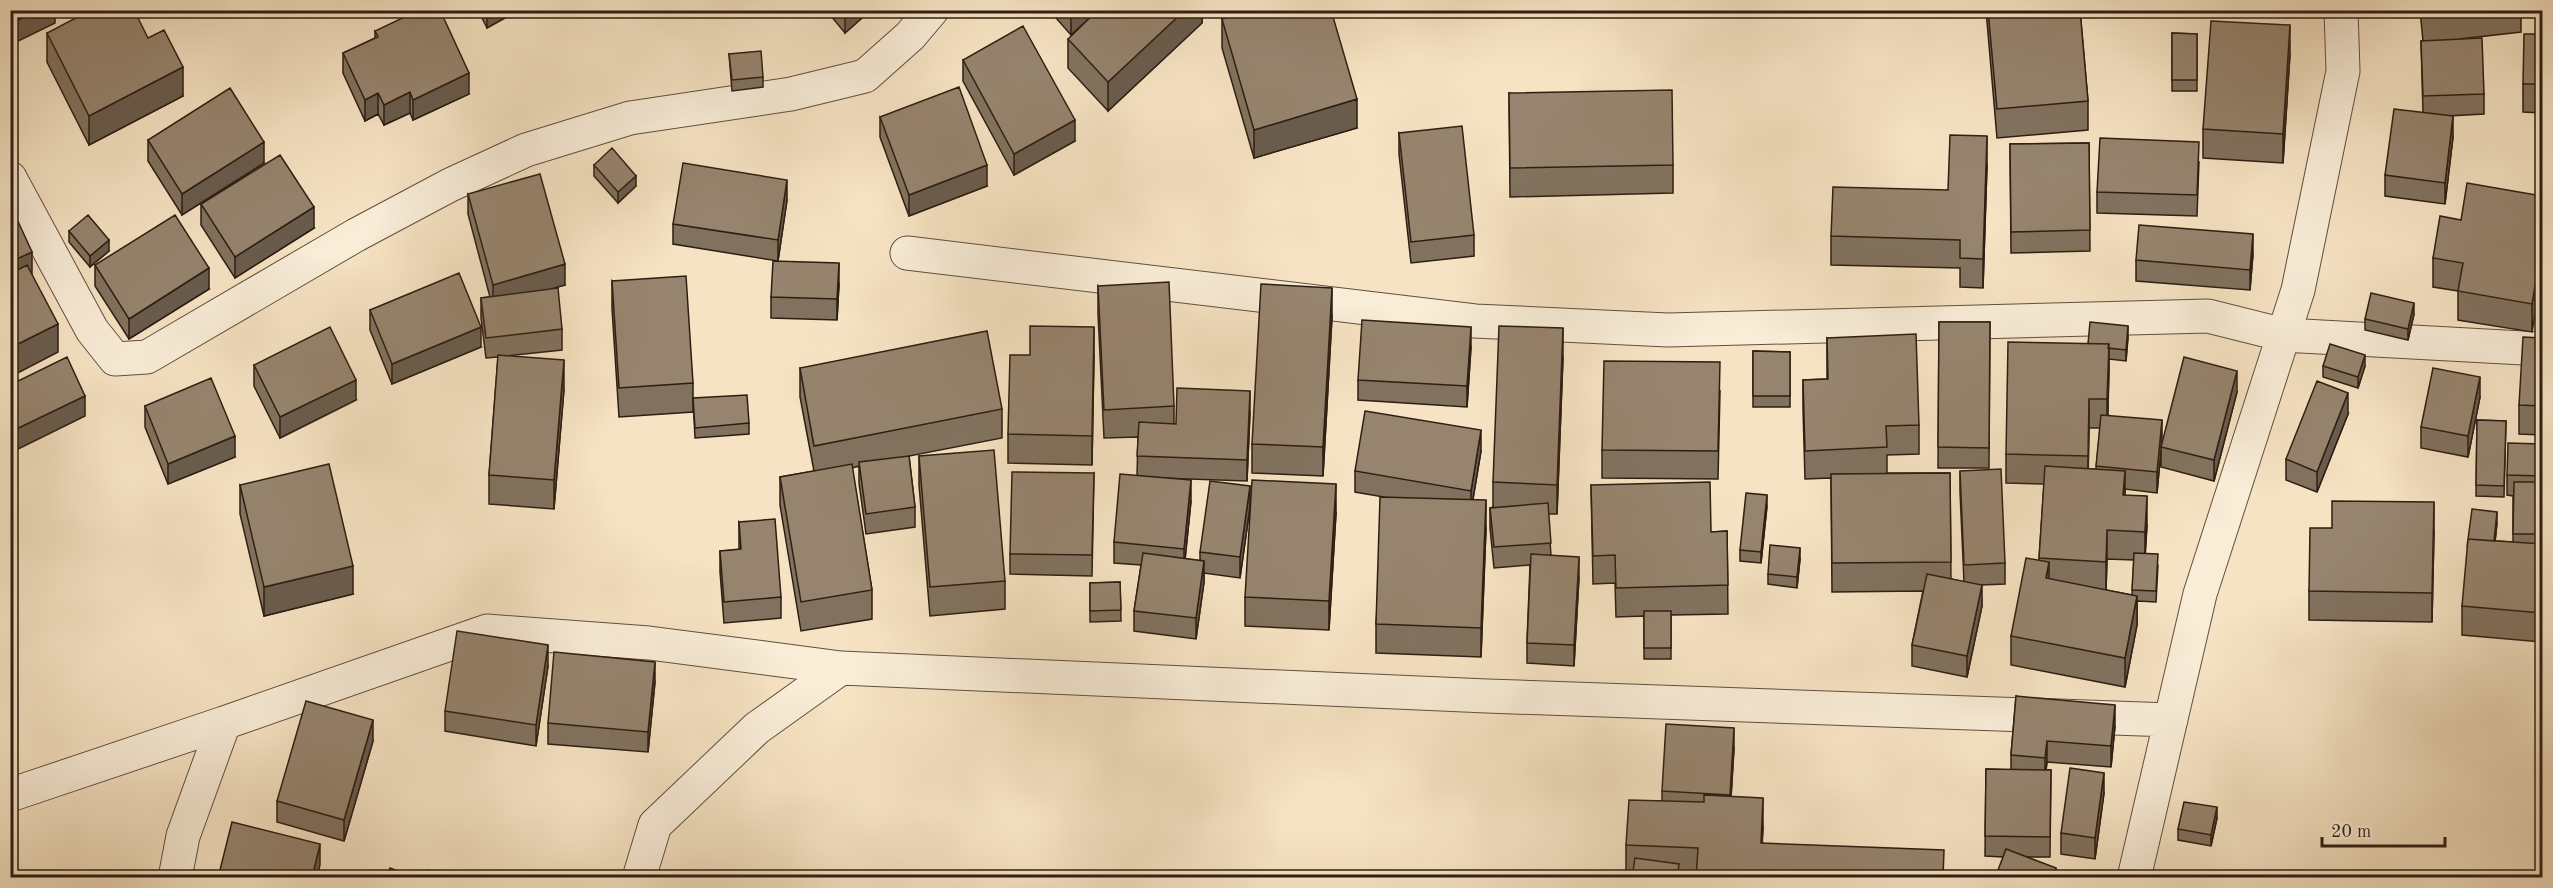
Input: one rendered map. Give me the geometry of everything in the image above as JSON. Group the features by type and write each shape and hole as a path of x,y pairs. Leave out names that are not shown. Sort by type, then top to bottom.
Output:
{"street":[{"path":"10,178 92,330 115,359 147,357 356,235 450,185 526,150 630,118 791,94 865,76 910,36 932,10"},
{"path":"2134,878 2200,594 2298,290 2343,71 2341,10"},
{"path":"907,253 1475,321 1668,330 2208,316 2284,335 2542,349"},
{"path":"10,795 487,631 649,643 841,668 1463,695 2171,720"},
{"path":"639,878 656,825 757,728 841,668"},
{"path":"175,878 183,836 224,723"}],"building":[{"path":"10,10 38,10 10,24"},
{"path":"91,10 134,10 148,38 164,30 183,67 89,116 47,33"},
{"path":"419,10 440,10 469,73 413,100 410,92 384,105 378,93 365,100 343,53 378,37 375,31"},
{"path":"1098,10 1185,10 1108,82 1068,39"},
{"path":"1253,10 1331,10 1357,99 1254,130 1222,19"},
{"path":"1988,10 2080,10 2088,101 1997,109"},
{"path":"2423,10 2461,10 2423,15"},
{"path":"2211,21 2290,25 2283,134 2203,129"},
{"path":"1023,26 1075,120 1014,154 963,60"},
{"path":"2172,33 2197,34 2197,80 2172,80"},
{"path":"2524,34 2542,34 2542,84 2523,84"},
{"path":"2482,38 2484,94 2423,96 2421,41"},
{"path":"761,51 763,77 732,80 729,54"},
{"path":"959,87 987,165 909,195 880,117"},
{"path":"230,88 264,142 182,194 148,140"},
{"path":"1672,90 1673,165 1510,168 1509,93"},
{"path":"2394,109 2453,116 2445,183 2385,175"},
{"path":"1462,126 1474,235 1411,242 1399,133"},
{"path":"1950,135 1987,136 1983,259 1960,258 1960,240 1831,236 1833,187 1948,190"},
{"path":"2100,138 2199,142 2197,195 2097,192"},
{"path":"2089,143 2090,230 2011,232 2010,144"},
{"path":"612,148 636,176 618,192 594,165"},
{"path":"280,155 314,207 235,257 201,204"},
{"path":"683,163 787,180 778,240 673,224"},
{"path":"540,174 565,264 493,285 468,194"},
{"path":"2467,183 2542,196 2542,245 2532,304 2458,291 2463,263 2433,258 2440,216 2461,220"},
{"path":"10,204 32,252 10,262"},
{"path":"88,215 109,240 90,256 69,231"},
{"path":"175,215 209,268 129,319 95,265"},
{"path":"2139,225 2253,234 2250,270 2136,260"},
{"path":"773,261 839,263 837,299 771,297"},
{"path":"27,265 58,324 10,348 10,274"},
{"path":"459,273 481,327 392,364 370,310"},
{"path":"686,276 693,383 619,388 612,281"},
{"path":"1169,282 1174,406 1104,410 1098,286"},
{"path":"1261,284 1332,288 1323,447 1252,444"},
{"path":"558,288 562,329 486,338 481,298"},
{"path":"2371,293 2414,303 2408,329 2365,319"},
{"path":"1362,320 1471,327 1467,386 1358,380"},
{"path":"1939,322 1990,322 1989,448 1938,447"},
{"path":"2090,322 2128,326 2126,350 2108,348 2109,344 2088,344"},
{"path":"1030,326 1094,327 1092,436 1008,434 1010,355 1030,355"},
{"path":"1499,326 1563,328 1557,485 1493,482"},
{"path":"330,327 356,380 280,417 254,365"},
{"path":"987,331 1002,409 814,446 800,368"},
{"path":"1916,334 1919,425 1886,426 1887,447 1805,451 1803,380 1828,379 1827,338"},
{"path":"2523,337 2542,338 2542,406 2519,405"},
{"path":"2008,342 2109,344 2107,399 2089,399 2088,456 2006,454"},
{"path":"2330,344 2365,355 2358,377 2323,366"},
{"path":"1753,351 1790,352 1790,396 1753,396"},
{"path":"498,355 564,360 554,480 489,475"},
{"path":"67,357 85,396 10,432 10,385"},
{"path":"2184,357 2237,371 2214,460 2161,447"},
{"path":"1604,361 1720,362 1718,451 1602,450"},
{"path":"2433,368 2480,377 2468,436 2421,427"},
{"path":"211,378 235,436 168,464 145,406"},
{"path":"2317,381 2348,393 2317,472 2286,459"},
{"path":"1177,388 1250,391 1247,460 1137,456 1139,422 1176,424"},
{"path":"747,395 749,423 695,428 693,398"},
{"path":"1365,411 1481,430 1471,491 1355,471"},
{"path":"2101,415 2162,420 2157,472 2096,466"},
{"path":"2477,420 2506,421 2504,486 2476,485"},
{"path":"2508,443 2542,444 2542,476 2507,475"},
{"path":"994,450 1005,581 930,587 919,456"},
{"path":"909,456 915,507 866,514 859,462"},
{"path":"329,464 353,566 264,587 240,485"},
{"path":"852,464 872,590 801,602 780,477"},
{"path":"2045,466 2125,471 2123,495 2147,496 2145,532 2107,530 2106,562 2039,558"},
{"path":"2001,469 2005,563 1964,565 1960,471"},
{"path":"1012,472 1094,473 1092,555 1010,554"},
{"path":"1950,473 1951,562 1832,563 1831,474"},
{"path":"1120,474 1191,480 1184,549 1114,542"},
{"path":"1252,480 1336,484 1329,601 1245,597"},
{"path":"1210,481 1250,486 1240,557 1200,552"},
{"path":"1710,482 1711,532 1727,531 1728,585 1616,588 1615,555 1593,556 1591,485"},
{"path":"2514,482 2542,482 2542,534 2513,534"},
{"path":"1746,493 1767,495 1761,552 1740,550"},
{"path":"1380,497 1486,500 1481,628 1376,624"},
{"path":"2332,501 2434,502 2432,593 2309,591 2310,528 2332,528"},
{"path":"1548,503 1551,543 1494,547 1490,508"},
{"path":"2472,509 2497,512 2494,541 2468,539"},
{"path":"775,519 781,597 724,602 720,551 741,549 739,522"},
{"path":"2468,539 2542,544 2542,613 2462,606"},
{"path":"1770,545 1800,548 1797,577 1768,574"},
{"path":"1143,553 1204,561 1196,618 1134,611"},
{"path":"2134,553 2158,554 2156,591 2132,590"},
{"path":"1531,554 1579,557 1574,645 1527,643"},
{"path":"2026,558 2049,562 2046,578 2137,596 2125,658 2011,636"},
{"path":"1927,574 1982,585 1967,656 1912,645"},
{"path":"1120,582 1121,610 1090,611 1090,583"},
{"path":"1644,611 1671,611 1671,648 1644,648"},
{"path":"457,631 548,645 536,725 445,711"},
{"path":"554,652 655,662 648,732 548,723"},
{"path":"2016,696 2115,705 2111,746 2047,741 2045,758 2011,755"},
{"path":"306,701 373,720 344,820 277,801"},
{"path":"1666,724 1734,728 1730,795 1662,791"},
{"path":"2070,768 2104,773 2095,838 2061,833"},
{"path":"1986,769 2051,770 2050,837 1985,836"},
{"path":"1704,795 1763,798 1761,843 1944,850 1943,878 1696,878 1698,848 1626,845 1629,800 1704,802"},
{"path":"2184,802 2217,807 2211,835 2178,829"},
{"path":"232,822 320,844 312,878 218,878"},
{"path":"2006,849 2056,868 2053,878 1995,878"},
{"path":"1635,858 1679,864 1677,878 1632,878"},
{"path":"390,868 416,878 386,878"},
{"path":"427,870 446,878 424,878"}]}
